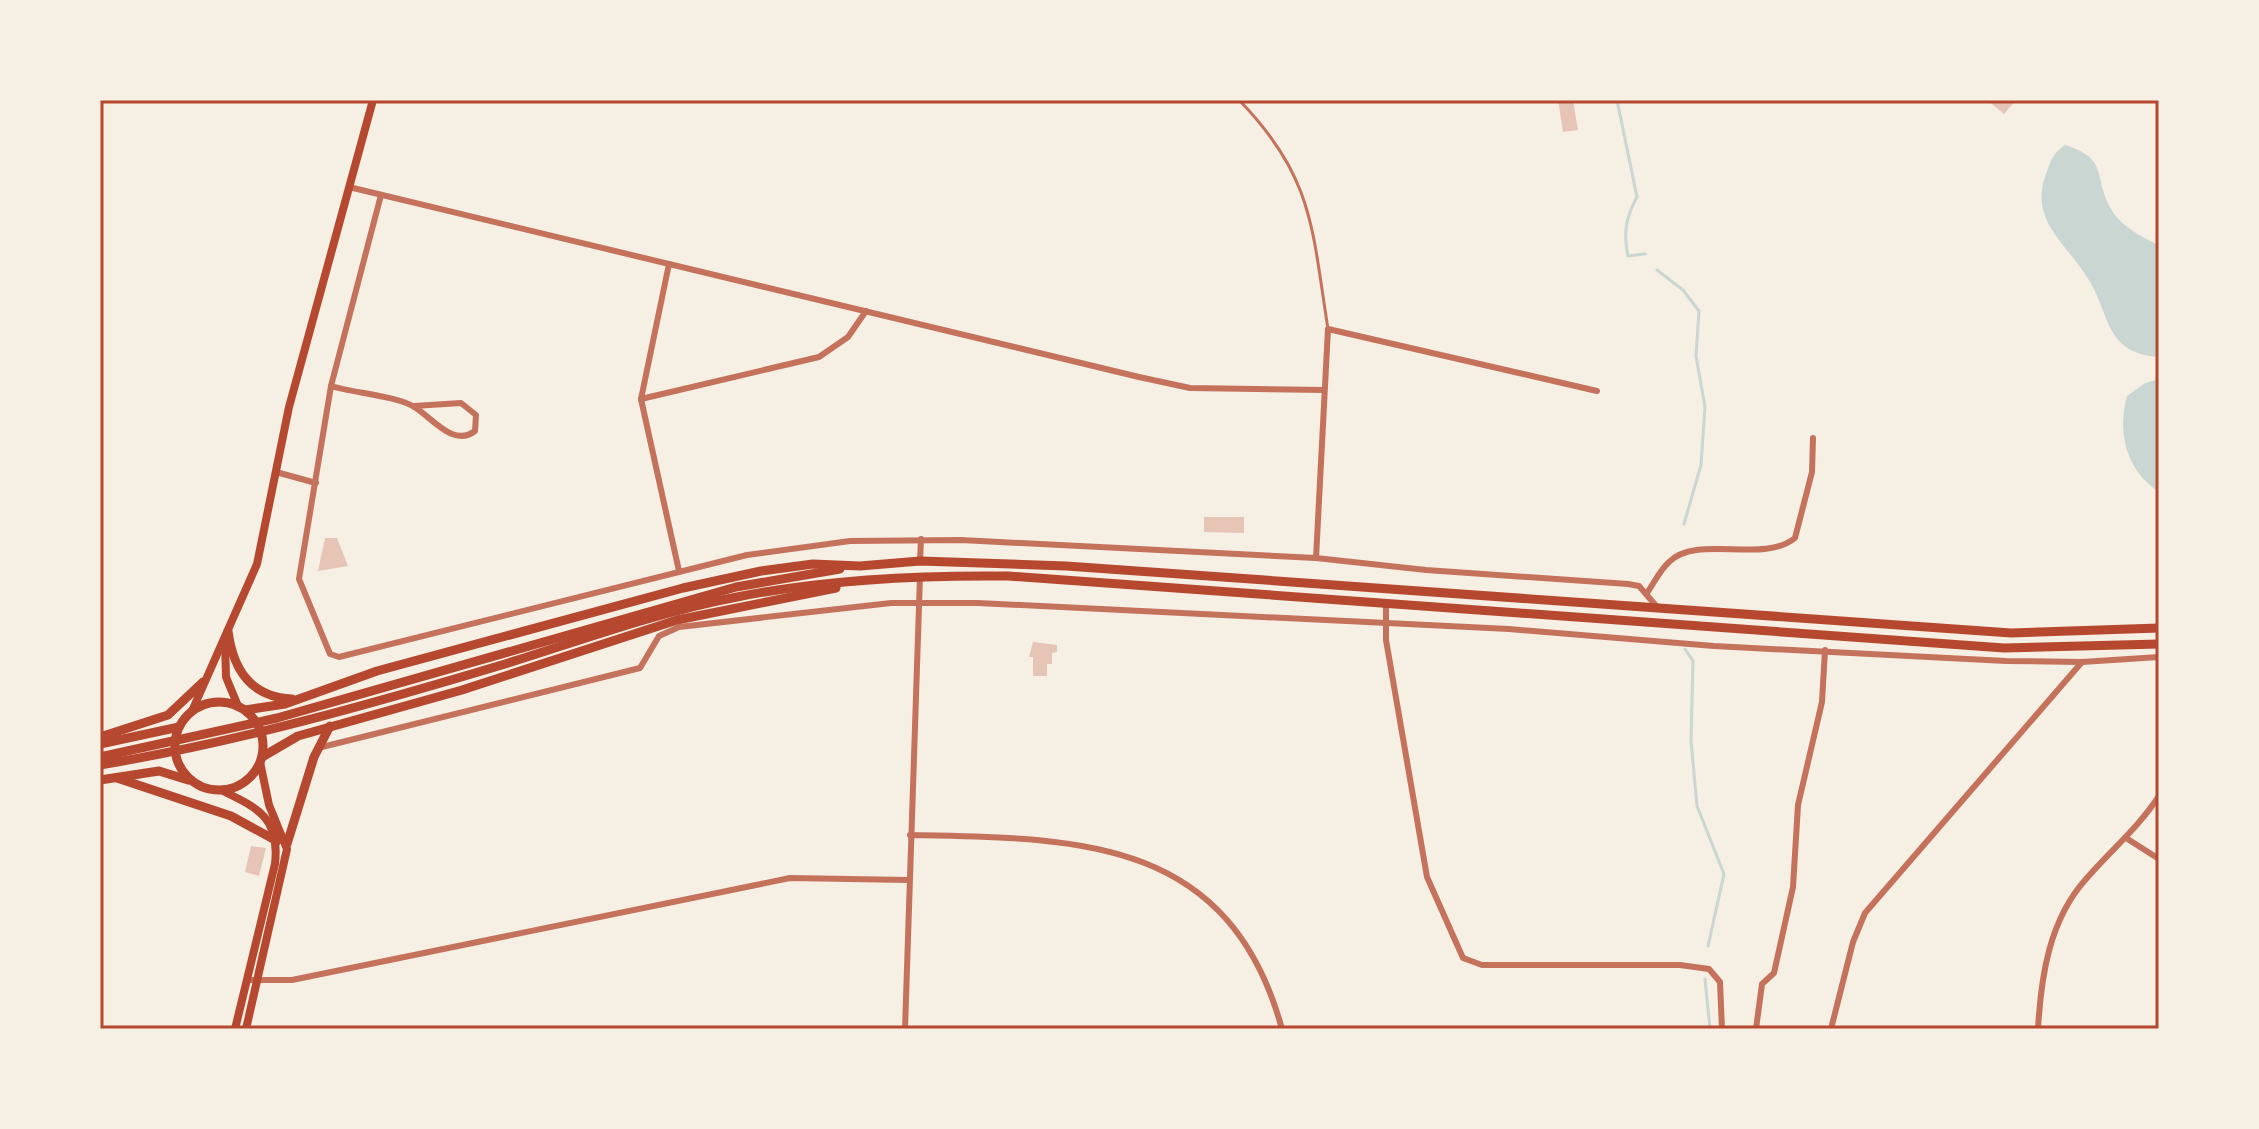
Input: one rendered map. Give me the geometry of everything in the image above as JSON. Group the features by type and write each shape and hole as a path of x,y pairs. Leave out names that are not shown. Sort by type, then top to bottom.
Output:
{"main road":[{"path":"191,781 176,756 179,727 192,711 257,564 289,407 373,100"},
{"path":"278,722 736,587 860,566 920,561 1066,566 2011,633 2159,628"},
{"path":"192,711 210,702 242,708 274,707 377,671 683,588 813,564 860,566"},
{"path":"100,765 504,664 646,619 738,596 920,576 1008,576 2004,648 2159,644"},
{"path":"100,780 159,771 212,791 223,791 242,785 261,759 284,741 462,690 677,620 818,594 862,580"},
{"path":"226,635 236,666 253,687 278,698 304,697"},
{"path":"226,635 226,677 242,708 262,736 261,759 269,805 287,847"},
{"path":"100,737 168,715 203,682"},
{"path":"246,1029 287,847 318,748 330,726"},
{"path":"100,744 179,727"},
{"path":"100,757 146,754"},
{"path":"117,778 231,816 277,841"},
{"path":"223,791 260,810 277,841 275,864 235,1029"}],"street":[{"path":"349,187 1190,388 1324,390"},
{"path":"381,195 331,386 299,579 330,654 339,657 679,571 794,548 921,539 1316,558 1426,570 1628,584 1647,593 1659,610"},
{"path":"669,264 641,399 679,571"},
{"path":"641,399 819,357 848,337 866,311"},
{"path":"1316,558 1328,329 1597,391"},
{"path":"331,386 414,406 461,403 476,415 475,431 468,436 457,437 414,406"},
{"path":"1647,593 1669,562 1684,552 1768,548 1787,545 1795,538 1812,472 1813,438"},
{"path":"276,472 316,483"},
{"path":"920,561 921,539"},
{"path":"905,1029 920,576"},
{"path":"318,748 640,668 659,636 679,627 834,608 921,603 1385,622 2006,661 2082,662 2159,657"},
{"path":"1386,603 1385,622 1427,877 1463,958 1482,965 1680,965 1709,969 1720,982 1722,1029"},
{"path":"1756,1029 1762,984 1774,973 1793,887 1798,805 1822,702 1825,650"},
{"path":"1831,1029 1853,942 1865,913 2082,662"},
{"path":"2038,1029 2040,989 2049,947 2064,911 2084,881 2126,838 2159,796"},
{"path":"910,835 1065,840 1110,849 1153,865 1186,884 1217,908 1240,936 1262,973 1282,1029"},
{"path":"2126,838 2159,859"},
{"path":"247,980 292,980 790,878 908,880"}],"lane":[{"path":"1239,100 1267,129 1296,178 1306,202 1328,329"}],"shaded area":[{"path":"2065,145 2079,150 2094,162 2105,196 2119,219 2159,245 2159,357 2141,354 2118,339 2087,277 2046,218 2042,190 2046,174 2053,157"},
{"path":"2159,379 2159,492 2132,462 2123,424 2127,396 2145,383"}],"building":[{"path":"1558,100 1573,100 1578,130 1563,132"},
{"path":"1987,100 2016,100 2004,114"},
{"path":"1204,517 1244,517 1244,533 1204,532"},
{"path":"325,538 337,538 348,566 318,571"},
{"path":"1033,642 1057,645 1057,652 1052,653 1052,664 1047,664 1047,676 1033,676 1033,657 1029,657"},
{"path":"251,846 266,848 259,876 245,872"}],"waterway":[{"path":"1617,100 1637,197 1626,225 1628,256 1645,254"},
{"path":"1657,270 1683,290 1699,311 1696,356 1705,407 1701,465 1684,524"},
{"path":"1685,649 1693,661 1691,741 1697,806 1724,874 1708,946"},
{"path":"1705,979 1710,1029"}]}
